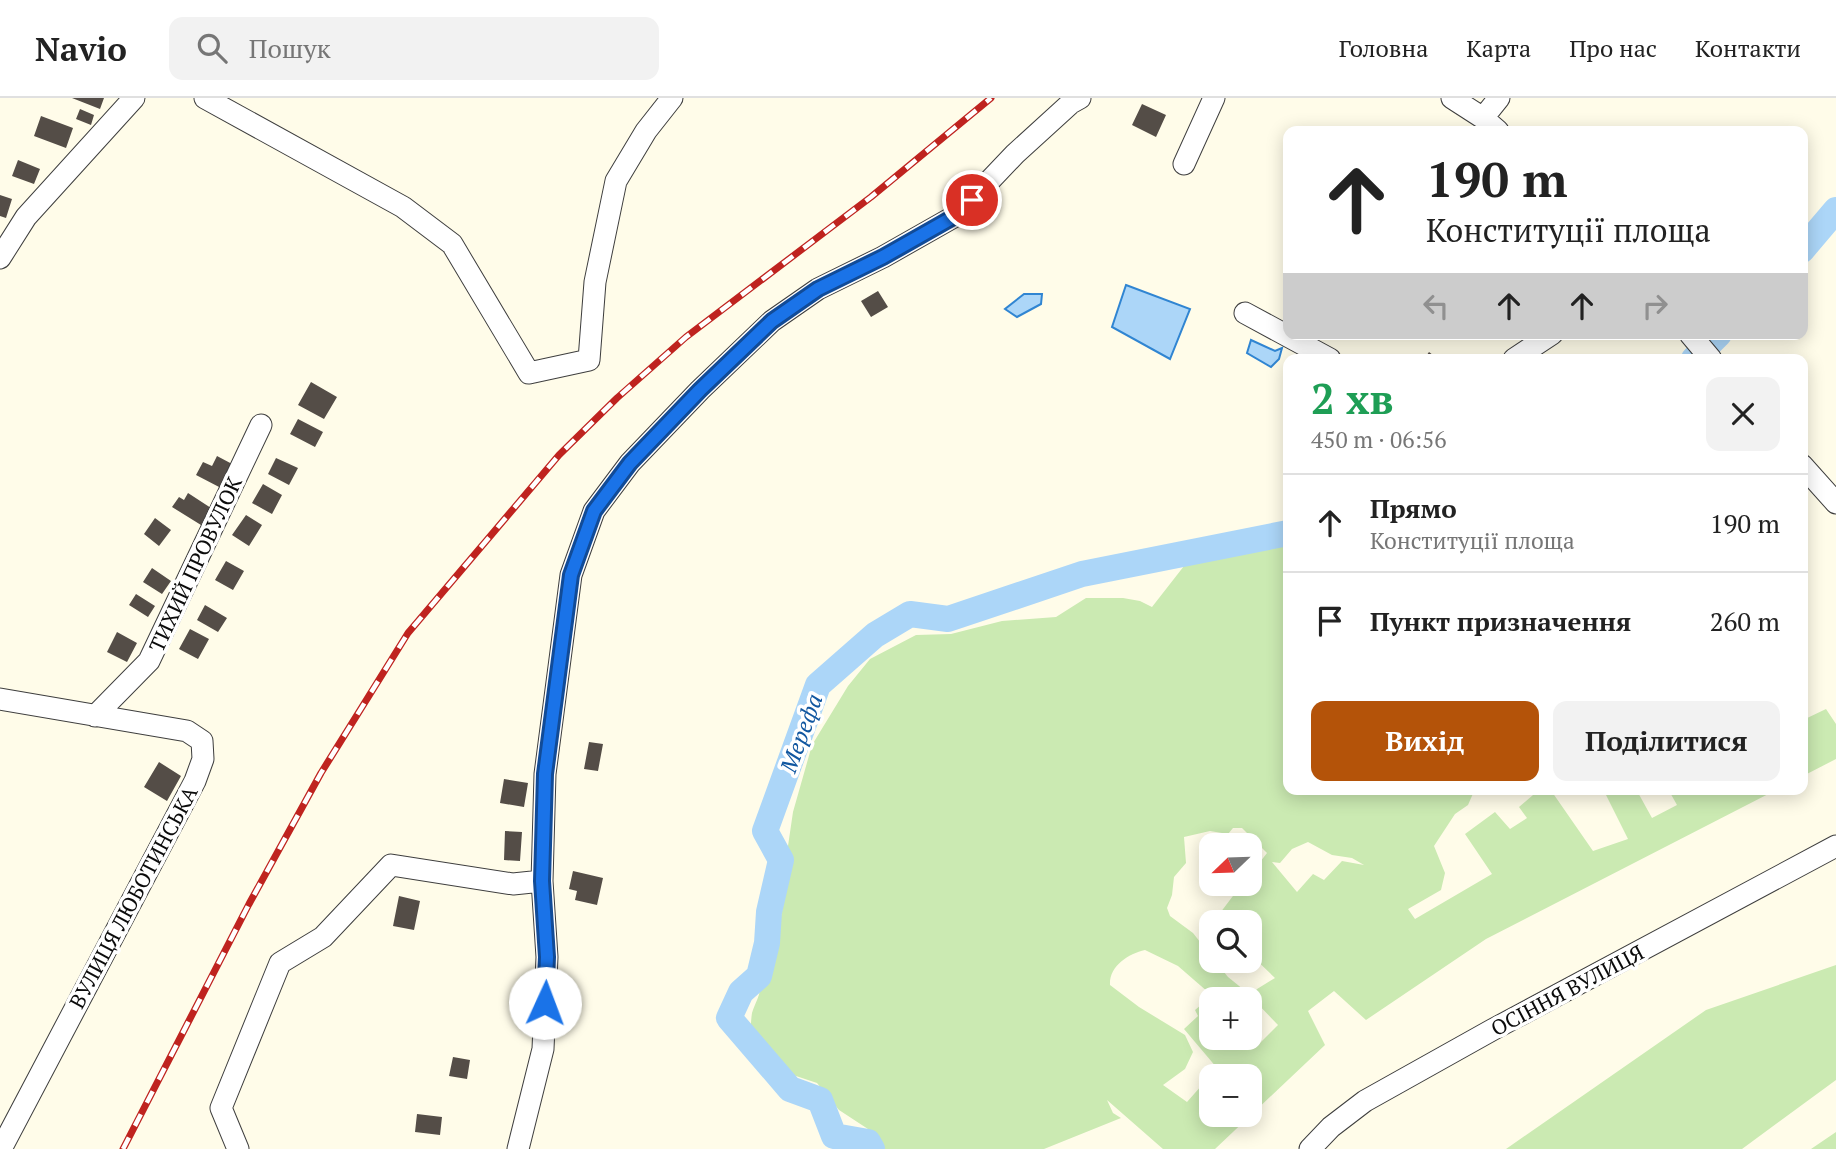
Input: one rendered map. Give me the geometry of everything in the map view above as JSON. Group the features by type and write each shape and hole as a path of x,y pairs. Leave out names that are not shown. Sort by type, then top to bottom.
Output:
{"street":[{"path":"0,258 26,217 134,98"},
{"path":"205,98 403,207 452,244 529,373 589,360 594,282 616,181 646,131 672,98"},
{"path":"518,1149 543,1049 547,957 542,881 545,774 571,575 594,511 630,463 700,390 772,321 818,289 883,257 957,215 1015,153 1080,98"},
{"path":"1184,164 1214,98"},
{"path":"1452,98 1491,124 1499,98"},
{"path":"1245,313 1283,334"},
{"path":"1295,340 1321,354"},
{"path":"1522,354 1543,340"},
{"name":"ТИХИЙ ПРОВУЛОК","path":"94,716 149,661 261,425"},
{"path":"1808,471 1836,503"},
{"path":"0,699 94,716"},
{"name":"ВУЛИЦЯ ЛЮБОТИНСЬКА","path":"1,1149 195,781 203,760 202,741 187,731 94,716"},
{"name":"ОСІННЯ ВУЛИЦЯ","path":"1310,1149 1331,1127 1364,1101 1836,846"},
{"path":"238,1149 221,1108 280,963 323,937 391,865 513,884 542,881"}],"green space":[{"path":"1283,534 1283,795 1472,795 1468,805 1455,814 1434,846 1445,873 1441,890 1408,909 1415,919 1492,874 1465,834 1495,812 1510,829 1527,818 1519,807 1533,795 1554,795 1593,851 1628,839 1606,795 1639,795 1652,818 1677,805 1671,795 1766,795 1486,939 1366,1020 1334,991 1308,1011 1325,1045 1262,1105 1262,1064 1214,1064 1202,1050 1262,1050 1262,1041 1278,1025 1262,1008 1260,987 1275,978 1262,966 1262,910 1222,910 1233,896 1262,896 1262,859 1267,853 1262,848 1262,833 1247,833 1242,828 1233,828 1229,833 1210,831 1184,837 1186,863 1174,877 1167,908 1170,916 1199,941 1199,973 1225,973 1240,987 1202,987 1178,966 1145,950 1126,958 1116,967 1110,985 1139,1007 1185,1035 1193,1052 1185,1069 1163,1085 1187,1102 1199,1088 1199,1127 1238,1127 1215,1149 1163,1149 1107,1100 1113,1113 1121,1118 1044,1149 882,1149 868,1129 839,1110 817,1083 784,1072 750,1032 752,1013 760,990 759,976 778,948 778,931 788,881 788,846 793,812 812,745 848,686 870,659 916,635 951,634 1002,621 1056,617 1086,598 1123,598 1140,601 1152,607 1184,566 1233,548 1268,542","holes":["1308,842 1332,855 1352,858 1364,865 1342,861 1324,880 1313,874 1297,892 1272,862 1280,863 1292,849"]},
{"path":"1826,709 1836,724 1836,759 1808,773 1808,718"},
{"path":"1836,965 1836,1080 1742,1149 1506,1149 1706,1010"},
{"path":"1199,1007 1199,1047 1184,1029 1198,1016 1195,1010"},
{"path":"1836,1132 1836,1149 1811,1149"}],"water":[{"path":"1126,285 1190,309 1170,359 1112,327"},
{"path":"1024,294 1042,294 1041,304 1017,317 1005,309"},
{"path":"1251,340 1275,351 1282,348 1279,359 1271,367 1247,353"}],"building":[{"path":"72,98 104,98 100,109"},
{"path":"1142,104 1166,115 1156,137 1132,125"},
{"path":"80,109 94,115 91,125 76,119"},
{"path":"41,116 73,128 66,148 34,136"},
{"path":"18,160 40,169 34,184 12,176"},
{"path":"0,195 12,199 6,218 0,216"},
{"path":"878,291 888,307 871,317 861,301"},
{"path":"311,382 337,397 324,419 298,405"},
{"path":"298,419 323,432 315,447 290,434"},
{"path":"217,456 234,465 221,488 196,475 203,462 212,466"},
{"path":"276,458 298,468 289,485 268,474"},
{"path":"263,484 282,495 272,514 252,503"},
{"path":"188,493 211,508 201,525 172,507 179,497 184,500"},
{"path":"246,515 262,525 249,546 232,535"},
{"path":"155,518 171,530 159,546 144,534"},
{"path":"226,561 244,571 233,590 215,580"},
{"path":"152,568 171,581 162,594 143,582"},
{"path":"136,594 155,606 148,617 129,605"},
{"path":"205,605 227,618 218,632 197,620"},
{"path":"190,629 209,639 198,659 179,649"},
{"path":"117,632 137,643 127,662 107,652"},
{"path":"589,742 603,744 598,771 584,769"},
{"path":"159,762 181,776 167,801 144,787"},
{"path":"504,779 528,783 524,807 500,803"},
{"path":"505,831 522,832 520,861 504,860"},
{"path":"573,871 603,878 597,905 575,900 577,891 569,889"},
{"path":"399,896 420,901 414,930 393,926"},
{"path":"453,1057 470,1060 467,1079 449,1076"},
{"path":"417,1114 442,1117 440,1135 415,1132"}],"waterway":[{"name":"Мерефа","path":"1808,243 1836,210"},
{"name":"Мерефа","path":"1699,354 1713,340"},
{"name":"Мерефа","path":"872,1149 868,1142 834,1136 820,1100 790,1089 729,1018 741,992 759,976 767,943 769,912 781,860 765,831 818,685 875,635 910,614 948,619 1082,574 1283,534"}],"railway":[{"path":"123,1149 249,904 321,773 408,633 559,455 617,398 686,337 871,197 991,98"}],"route":[{"path":"545,1003 547,957 542,881 545,774 571,575 594,511 630,463 700,390 772,321 818,289 883,257 957,215 972,200"}]}
